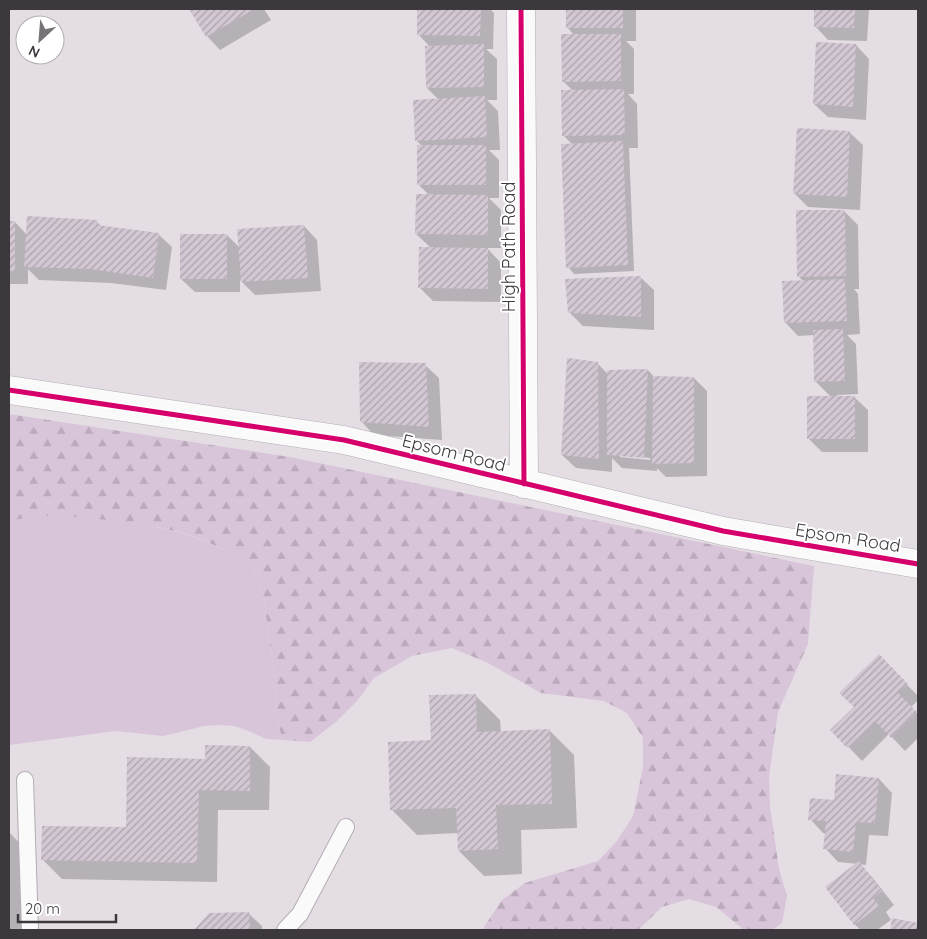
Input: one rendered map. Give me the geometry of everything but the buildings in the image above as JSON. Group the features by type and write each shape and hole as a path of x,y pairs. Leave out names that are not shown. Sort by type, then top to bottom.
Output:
{"main road":[{"name":"High Path Road","path":"521,9 524,484"},
{"name":"Epsom Road","path":"9,390 344,440 723,531 918,564"}],"lane":[{"path":"25,780 30,930"},
{"path":"284,930 300,914 346,827"}],"green space":[{"path":"9,414 290,457 814,566 808,644 778,712 769,778 770,806 779,869 787,896 782,923 772,930 744,930 716,907 689,899 662,907 638,930 482,930 502,900 525,883 598,861 617,841 633,816 643,767 643,738 627,713 604,701 541,693 488,663 452,648 412,656 374,678 357,701 337,721 310,742 282,740 276,709 275,679 263,595 251,564 195,537 150,526 61,516 35,516 9,521"},
{"path":"55,514 153,526 185,534 202,540 251,564 263,595 275,679 276,709 282,740 266,739 234,726 218,725 204,726 163,736 116,731 9,745 9,521"}],"cycle path":[{"path":"521,9 524,484"},
{"path":"9,390 344,440 723,531 918,564"}]}
